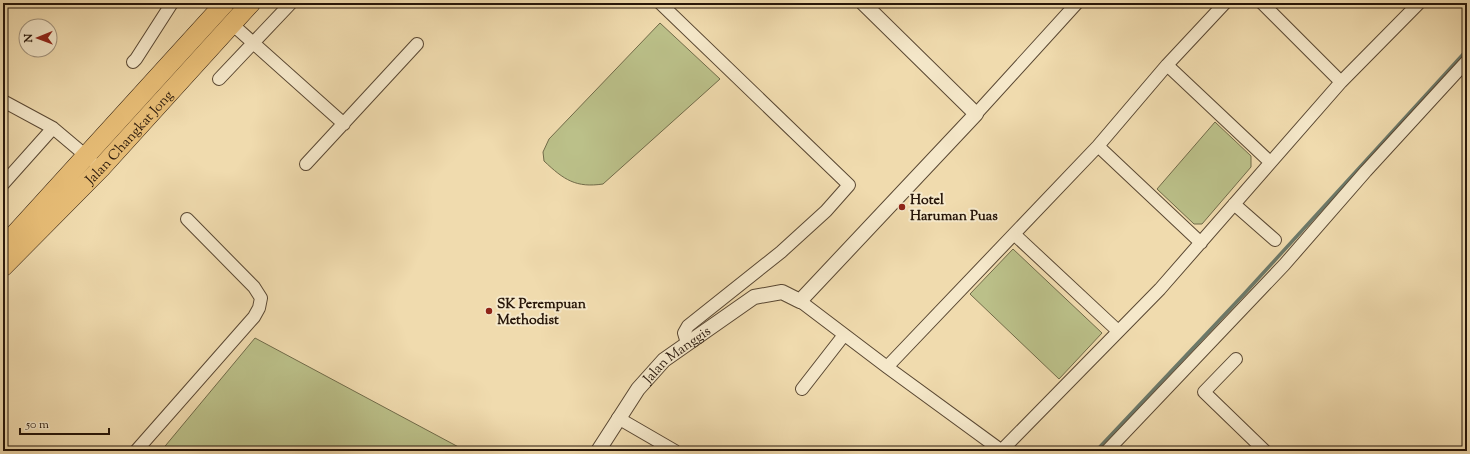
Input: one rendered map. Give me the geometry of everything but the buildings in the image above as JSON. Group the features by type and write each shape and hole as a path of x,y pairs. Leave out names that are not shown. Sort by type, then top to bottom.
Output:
{"highway":[{"name":"Jalan Changkat Jong","path":"3,248 225,3"},
{"name":"Jalan Changkat Jong","path":"3,267 101,168 251,3"}],"street":[{"path":"133,62 172,3"},
{"path":"219,79 291,3"},
{"path":"660,3 850,185 826,211 782,252 688,326 684,333 687,343"},
{"path":"863,3 976,114"},
{"path":"1077,3 976,114 800,301 1002,451 1160,289 1340,82 1418,3"},
{"path":"887,367 1098,146 1167,65 1225,3"},
{"path":"1262,3 1340,82"},
{"path":"232,24 344,124"},
{"path":"306,164 417,44"},
{"path":"1107,451 1284,265 1366,171 1467,61"},
{"path":"1167,65 1270,162"},
{"path":"3,101 53,128 101,168"},
{"path":"3,184 53,128"},
{"path":"1098,146 1200,243"},
{"path":"1234,204 1275,240"},
{"path":"136,451 254,317 259,308 261,298 254,287 186,219"},
{"path":"1014,234 1118,331"},
{"name":"Jalan Manggis","path":"598,451 618,418 651,373 664,360 754,297 782,292 800,301"},
{"path":"802,389 844,335"},
{"path":"1236,359 1204,392 1264,451"},
{"path":"618,418 675,451"}],"green space":[{"path":"660,23 720,79 603,184 585,185 564,178 544,161 543,152 549,139"},
{"path":"1215,122 1251,156 1251,167 1202,224 1194,224 1157,189"},
{"path":"1013,249 1102,333 1059,379 970,294"},
{"path":"255,338 466,451 161,451"}],"waterway":[{"path":"1096,451 1244,294 1467,50"}],"place":[{"name":"Hotel Haruman Puas","path":"902,207"},
{"name":"SK Perempuan Methodist","path":"489,311"}]}
